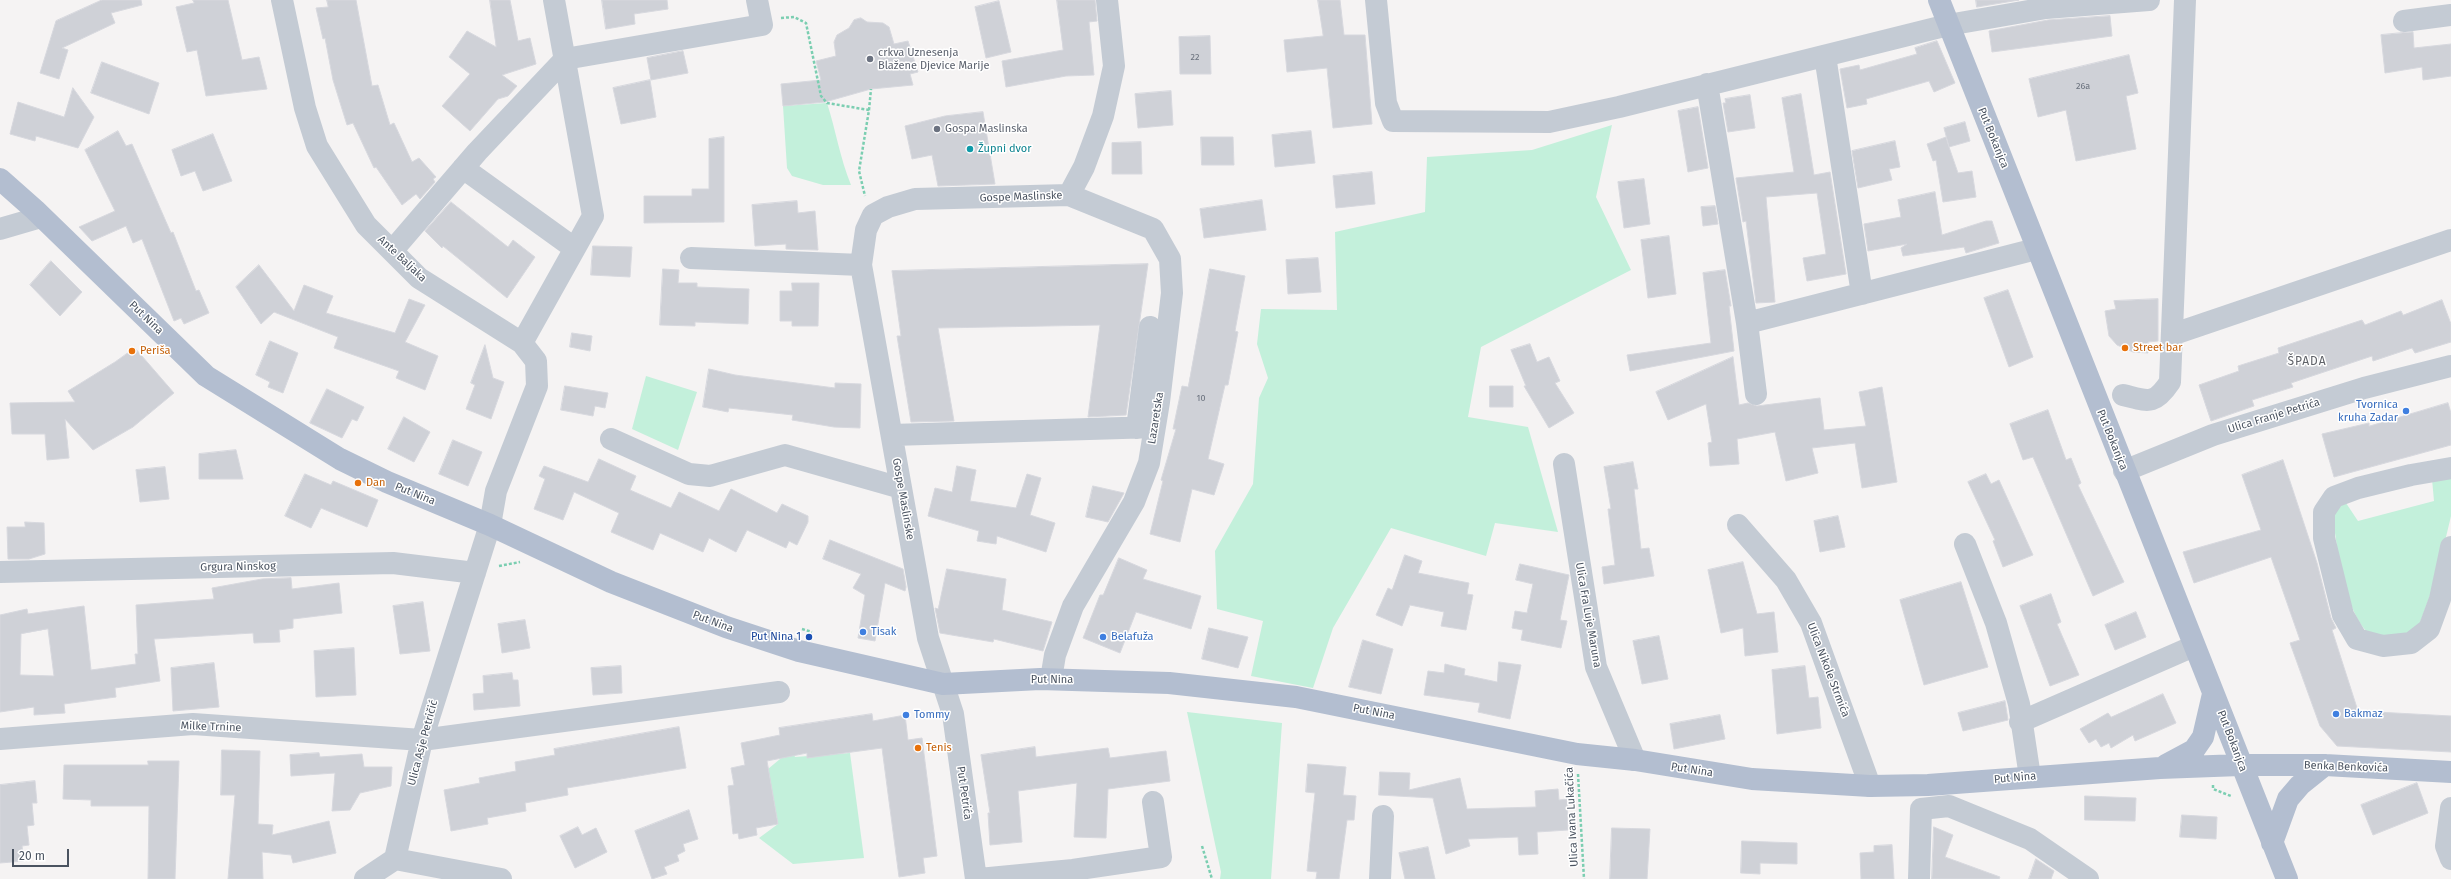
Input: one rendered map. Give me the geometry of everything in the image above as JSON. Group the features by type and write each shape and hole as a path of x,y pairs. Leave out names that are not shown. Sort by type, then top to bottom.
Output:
{"main road":[{"name":"Put Bokanjca","path":"1939,0 2240,765 2287,879"},
{"name":"Put Nina","path":"0,179 206,376 340,458 387,482 490,525 612,582 726,627 799,651 943,684 1051,679 1169,683 1296,697 1577,754 1635,760 1752,779 1870,786 1928,785 2160,768 2240,765"},
{"path":"2160,768 2194,750 2203,737 2213,694"},
{"name":"Benka Benkovića","path":"2240,765 2325,765 2451,772"},
{"path":"2272,843 2288,799 2300,785 2325,765"}],"street":[{"name":"Ante Baljaka","path":"282,0 305,108 317,146 366,225 419,278 522,343 536,362 537,386 496,491 490,525"},
{"path":"522,343 593,216 554,0"},
{"name":"Gospe Maslinske","path":"943,684 928,638 861,265 866,230 873,215 888,208 915,199 1069,195 1084,167 1103,116 1112,72 1107,0"},
{"path":"1376,0 1386,103 1393,121 1549,122 1618,107 1948,25 2046,8 2149,0"},
{"path":"2123,395 2147,401 2160,396 2170,382 2174,334 2185,0"},
{"path":"392,251 463,168 565,59 762,25 759,9"},
{"path":"2404,21 2451,15"},
{"path":"1825,56 1862,294"},
{"path":"1707,84 1747,323 1756,394"},
{"path":"463,168 574,248"},
{"name":"Lazaretska","path":"1051,679 1055,656 1073,606 1134,502 1149,463 1146,427 1169,332 1172,293 1170,259 1153,229 1069,195"},
{"path":"0,229 41,217"},
{"path":"2174,334 2451,240"},
{"path":"1747,323 2036,248"},
{"path":"691,258 861,265"},
{"path":"892,435 1146,427 1150,327"},
{"name":"Ulica Franje Petrića","path":"2124,471 2213,435 2364,388 2451,366"},
{"path":"611,439 689,474 710,476 785,455 901,488"},
{"name":"Ulica Fra Luje Maruna","path":"1564,464 1596,667 1635,760"},
{"path":"2451,468 2411,475 2358,488 2334,497 2324,512 2324,538 2343,615 2357,639 2383,646 2411,643 2429,629 2440,600 2451,547"},
{"name":"Ulica Asje Petričić","path":"395,859 422,740 490,525"},
{"name":"Ulica Nikole Strmića","path":"1738,525 1786,580 1811,623 1870,786"},
{"path":"1965,544 1996,623 2019,704 2020,722 2030,777"},
{"name":"Grgura Ninskog","path":"0,572 393,563 475,573"},
{"path":"2020,722 2194,646"},
{"name":"Put Petrića","path":"943,684 953,716 976,879"},
{"name":"Milke Trnine","path":"0,739 193,724 422,740 780,692"},
{"path":"979,879 1073,874 1161,857 1153,802"},
{"path":"1919,879 1921,809 1949,806 2030,839 2088,879"},
{"path":"2451,808 2446,846 2451,859"},
{"path":"1380,879 1383,816"},
{"path":"367,879 395,859 501,879"}],"path":[{"path":"759,9 794,17 806,23 821,96 827,103 869,110"},
{"path":"871,89 869,110 858,171 864,194 873,215"},
{"path":"796,628 815,634"},
{"name":"Ulica Ivana Lukačića","path":"1577,754 1584,879"},
{"path":"1202,846 1212,879"}],"green space":[{"path":"827,103 851,185 823,185 792,176 787,168 783,106"},
{"path":"1612,125 1596,197 1631,270 1481,347 1468,417 1528,427 1558,532 1495,523 1486,556 1391,528 1333,628 1313,688 1251,676 1263,621 1217,609 1215,551 1253,484 1259,398 1268,378 1257,344 1261,309 1337,310 1335,232 1425,212 1427,157 1532,150"},
{"path":"646,376 697,392 678,450 632,429"},
{"path":"2451,476 2451,516 2436,579 2417,631 2380,639 2373,636 2367,632 2359,621 2352,608 2347,593 2342,576 2336,543 2333,514 2344,500 2358,521 2434,501 2432,479"},
{"path":"1187,712 1282,723 1271,879 1220,879 1221,872"},
{"path":"792,749 795,757 850,753 864,858 793,864 759,838 778,824 768,769"}],"building":[{"path":"102,0 141,0 142,5 111,13 115,23 62,48 68,50 59,79 40,73 56,21"},
{"path":"193,0 228,0 242,60 259,57 267,89 206,96 197,50 187,52 176,7 194,3"},
{"path":"327,0 356,0 372,86 378,85 390,125 394,123 412,162 419,158 436,177 433,179 435,182 420,199 416,194 402,205 376,167 374,168 353,123 347,125 333,80 325,38 323,39 316,8 328,7"},
{"path":"490,0 510,0 518,41 530,38 536,64 502,75 517,86 508,96 498,99 470,131 442,106 470,74 449,57 467,31 496,47"},
{"path":"602,0 667,0 668,9 634,14 635,24 606,29"},
{"path":"1057,0 1095,0 1097,21 1089,22 1094,75 1066,76 1006,87 1002,61 1063,50"},
{"path":"1318,0 1340,0 1344,35 1365,35 1372,124 1333,128 1327,68 1287,72 1284,40 1323,36"},
{"path":"1976,0 2019,0 1977,7"},
{"path":"999,1 1011,52 986,58 975,7"},
{"path":"2110,16 2112,36 1992,52 1989,31 2048,20"},
{"name":"crkva Uznesenja Blažene Djevice Marije","path":"861,18 867,22 883,23 889,27 894,44 908,41 918,72 910,74 913,85 871,89 825,102 783,106 781,84 821,80 816,61 836,56 834,42 837,35 849,28 854,20"},
{"path":"2413,32 2414,48 2451,44 2451,76 2423,80 2422,67 2385,73 2381,35"},
{"path":"1210,36 1211,74 1180,74 1179,37"},
{"path":"1937,41 1955,83 1934,92 1929,81 1866,99 1867,104 1847,108 1840,69 1859,65 1860,70 1917,54 1915,48"},
{"path":"683,51 688,73 651,80 647,58"},
{"path":"2129,55 2138,93 2126,96 2136,149 2076,161 2066,110 2038,117 2029,79"},
{"path":"102,62 159,83 149,114 91,93"},
{"path":"650,80 656,117 621,124 613,88"},
{"path":"73,88 94,117 78,148 36,136 35,141 10,134 18,102 64,117"},
{"path":"1171,91 1173,125 1138,128 1135,94"},
{"path":"1801,94 1814,175 1830,172 1846,274 1807,281 1803,258 1826,254 1817,193 1766,197 1775,302 1756,303 1746,221 1743,222 1736,178 1794,172 1782,98"},
{"path":"1750,95 1755,128 1728,132 1723,103 1726,103 1725,99"},
{"path":"1698,107 1708,168 1688,172 1678,111"},
{"path":"983,112 995,184 938,186 932,155 912,159 905,126 945,116"},
{"path":"1965,122 1970,141 1949,147 1944,128"},
{"path":"118,131 126,146 132,144 171,233 173,232 196,291 199,290 209,313 184,324 181,318 174,321 142,239 133,243 126,226 92,241 79,227 115,211 85,150"},
{"path":"1311,131 1315,163 1275,167 1272,135"},
{"path":"213,134 232,181 203,191 195,171 181,176 172,150"},
{"path":"724,137 724,222 644,223 644,196 692,196 692,189 709,189 709,139"},
{"path":"1201,137 1233,137 1234,165 1202,165"},
{"path":"1946,137 1958,173 1972,171 1976,197 1943,202 1936,160 1933,161 1927,144"},
{"path":"1895,141 1900,167 1889,169 1892,180 1858,188 1852,151"},
{"path":"1141,142 1142,174 1112,174 1112,143"},
{"path":"1372,172 1375,204 1336,208 1333,176"},
{"path":"1644,179 1650,224 1624,228 1618,182"},
{"path":"1935,192 1942,235 1986,221 1992,221 1999,243 1966,253 1964,247 1903,256 1901,248 1907,244 1868,251 1864,224 1901,217 1898,200"},
{"path":"1262,200 1266,230 1204,238 1200,209"},
{"path":"797,201 798,213 815,211 818,250 786,249 786,244 755,246 752,205"},
{"path":"451,202 508,247 513,240 535,257 507,298 443,246 442,248 425,231"},
{"path":"1715,206 1718,224 1703,226 1701,207"},
{"path":"1669,236 1676,294 1648,298 1641,240"},
{"path":"593,246 632,247 630,277 591,275"},
{"path":"1318,258 1321,292 1288,294 1286,260"},
{"path":"51,261 82,292 60,316 30,285"},
{"path":"1148,264 1126,415 1088,417 1100,325 938,328 954,421 911,422 897,336 901,336 892,271"},
{"path":"259,265 294,311 304,285 333,296 326,313 395,333 409,299 425,305 405,342 438,356 425,390 396,378 399,371 334,348 338,337 274,312 261,324 236,287"},
{"path":"663,269 679,270 678,283 697,283 697,287 749,289 748,324 695,322 695,326 660,325"},
{"path":"1210,269 1245,276 1235,331 1238,332 1228,385 1225,385 1208,459 1224,464 1214,495 1192,489 1180,542 1150,534 1163,481 1161,480 1176,429 1173,429 1182,386 1188,387"},
{"path":"1725,270 1731,306 1729,306 1734,351 1630,371 1627,355 1711,343 1703,273"},
{"path":"792,283 819,283 818,326 792,326 792,321 780,321 780,291 792,291"},
{"path":"2008,290 2033,357 2009,367 1984,298"},
{"path":"2158,299 2158,341 2148,342 2148,353 2133,352 2117,345 2109,336 2105,311 2116,309 2114,301"},
{"path":"2442,300 2451,324 2451,342 2415,353 2412,348 2373,361 2372,356 2291,383 2293,387 2252,400 2254,406 2211,421 2199,385 2239,371 2238,366 2279,353 2278,348 2362,320 2365,325 2401,311 2403,315"},
{"path":"572,333 592,336 590,351 570,347"},
{"path":"270,341 298,353 283,393 268,387 270,382 256,375"},
{"path":"1530,344 1537,362 1549,357 1560,381 1555,383 1574,413 1549,428 1524,386 1526,386 1511,350"},
{"path":"485,345 493,378 504,382 491,419 466,409 475,385 471,383"},
{"path":"135,348 174,393 133,427 93,450 65,419 69,458 47,460 45,434 12,434 10,403 75,402 68,391"},
{"path":"1733,357 1739,405 1748,403 1757,406 1820,398 1824,430 1866,426 1859,392 1882,387 1897,482 1862,488 1855,443 1812,448 1818,473 1786,481 1775,432 1737,439 1739,464 1710,466 1708,443 1712,442 1706,404 1668,420 1656,392"},
{"path":"709,369 735,375 835,388 835,383 861,384 860,428 834,427 792,420 793,415 729,408 728,412 703,407"},
{"path":"565,386 608,393 605,408 595,406 593,416 561,410"},
{"path":"1490,386 1513,386 1513,407 1490,407"},
{"path":"327,389 364,407 357,421 352,419 342,438 310,423"},
{"path":"2448,403 2451,413 2451,445 2334,477 2322,434 2369,423 2369,426"},
{"path":"2048,410 2066,460 2071,458 2081,483 2078,485 2124,582 2093,596 2033,457 2023,460 2010,424"},
{"path":"404,417 430,432 414,462 388,449"},
{"path":"453,440 482,452 468,486 439,474"},
{"path":"236,450 243,479 199,479 199,454"},
{"path":"599,459 636,476 630,490 671,508 679,492 719,511 731,489 777,513 782,504 808,516 808,522 797,545 789,541 786,548 747,530 736,552 709,538 703,552 660,533 653,550 611,532 619,513 574,492 563,520 534,509 545,479 539,476 544,466 588,482"},
{"path":"2283,460 2317,563 2331,618 2336,628 2332,630 2358,711 2451,716 2451,752 2337,746 2320,726 2290,643 2300,640 2271,557 2194,583 2183,552 2261,530 2242,475"},
{"path":"1633,462 1638,489 1634,489 1641,549 1649,548 1654,576 1604,584 1602,567 1615,565 1608,509 1611,509 1604,467"},
{"path":"957,466 976,470 970,501 1016,508 1027,474 1041,478 1030,515 1055,523 1046,552 997,536 996,544 977,541 979,531 928,516 935,488 952,492"},
{"path":"165,467 169,499 140,502 136,470"},
{"path":"305,474 331,485 333,481 378,500 367,527 321,508 311,528 285,516"},
{"path":"1986,474 1991,484 1999,480 2033,555 2003,567 1993,541 1995,540 1968,482"},
{"path":"1093,486 1124,493 1108,522 1086,517"},
{"path":"1838,516 1845,547 1820,552 1814,521"},
{"path":"25,522 44,523 45,554 29,559 8,559 7,527 25,527"},
{"path":"830,540 903,569 906,587 905,591 885,583 875,641 858,638 865,595 853,588 861,574 823,559"},
{"path":"1405,555 1422,561 1418,573 1469,583 1467,594 1473,595 1466,630 1441,626 1444,612 1410,605 1402,626 1376,615 1388,588 1392,590"},
{"path":"1119,558 1147,570 1143,579 1201,596 1191,629 1136,612 1120,653 1083,638 1100,595 1103,595"},
{"path":"1743,562 1757,614 1774,612 1778,652 1745,656 1743,628 1721,633 1708,570"},
{"path":"1520,564 1569,575 1560,620 1567,621 1561,648 1521,640 1523,630 1512,628 1515,611 1527,613 1533,584 1516,580"},
{"path":"947,569 1006,579 1002,610 1052,622 1043,651 994,639 993,642 940,633 935,608 938,609"},
{"path":"291,578 292,589 339,583 342,613 293,619 293,628 279,630 280,642 254,643 253,633 154,639 160,681 115,688 116,697 64,704 65,713 34,715 34,707 0,712 0,615 27,609 28,614 84,606 91,670 136,664 135,654 138,654 136,605 214,599 212,588 262,579","holes":["48,629 54,676 20,675 21,634"]},
{"path":"1961,582 1988,667 1924,685 1900,600"},
{"path":"2051,594 2061,622 2057,624 2079,675 2050,686 2020,606"},
{"path":"423,602 430,651 400,654 393,606"},
{"path":"2136,612 2146,637 2115,650 2105,625"},
{"path":"525,620 530,648 502,653 498,624"},
{"path":"1209,628 1248,637 1238,668 1202,659"},
{"path":"1659,636 1668,679 1642,684 1633,641"},
{"path":"1363,640 1393,649 1381,694 1349,687"},
{"path":"354,648 356,695 316,697 314,651"},
{"path":"1499,662 1521,665 1510,719 1478,712 1480,703 1424,695 1428,671 1444,673 1445,664 1465,669 1464,675 1497,682"},
{"path":"214,663 219,707 173,711 171,668"},
{"path":"621,666 622,693 593,695 591,668"},
{"path":"1805,666 1809,698 1818,697 1821,728 1777,734 1772,670"},
{"path":"512,673 513,680 518,680 520,706 474,710 473,694 484,693 483,676"},
{"path":"2163,694 2176,723 2135,741 2133,735 2111,748 2109,743 2101,747 2096,739 2089,743 2080,729 2108,713 2111,717"},
{"path":"2005,701 2008,720 1963,731 1958,713"},
{"path":"872,714 873,721 905,715 908,740 922,738 937,856 923,858 925,873 899,877 882,748 807,758 807,753 767,761 778,824 756,828 757,835 739,839 738,833 733,834 728,786 734,785 731,768 745,765 741,743 780,735 779,728"},
{"path":"1720,715 1725,739 1674,749 1670,724"},
{"path":"679,727 686,768 567,788 568,795 525,803 526,811 487,818 488,824 451,831 444,790 480,783 479,778 516,771 515,762 555,755 554,749"},
{"path":"1035,747 1036,757 1108,748 1110,758 1166,751 1170,781 1108,789 1106,838 1074,837 1077,783 1018,791 1022,842 990,845 988,813 990,813 981,755"},
{"path":"222,750 260,751 258,824 273,825 272,835 329,821 336,853 293,863 291,855 262,852 263,879 228,879 235,795 221,795"},
{"path":"319,753 320,757 362,754 364,767 392,767 391,786 360,793 350,810 332,811 335,773 291,776 290,755"},
{"path":"148,761 179,761 175,879 148,879 149,806 91,806 91,800 63,799 64,765 148,765"},
{"path":"1308,764 1346,767 1343,795 1356,796 1354,820 1347,820 1339,879 1316,879 1317,872 1307,871 1315,793 1306,792"},
{"path":"1380,772 1410,773 1409,790 1460,778 1467,809 1536,807 1535,791 1558,789 1559,800 1567,799 1568,830 1537,832 1538,854 1519,855 1518,837 1468,839 1470,846 1446,854 1433,798 1379,795"},
{"path":"35,781 37,803 32,803 34,825 27,826 29,845 22,846 24,861 0,863 0,785"},
{"path":"2417,783 2428,813 2373,835 2361,805"},
{"path":"2085,796 2136,798 2135,821 2085,820"},
{"path":"689,810 698,839 683,844 685,851 677,855 679,861 664,867 667,874 652,879 635,831"},
{"path":"2182,815 2217,817 2216,839 2180,837"},
{"path":"578,827 582,835 596,828 607,852 575,868 560,836"},
{"path":"1934,827 1953,835 1945,857 2000,877 1999,879 1932,879"},
{"path":"1612,828 1650,829 1647,879 1610,879"},
{"path":"1742,841 1797,843 1797,864 1760,863 1760,874 1741,873"},
{"path":"1892,845 1894,879 1861,879 1860,853 1874,852 1874,846"},
{"path":"1428,847 1435,879 1405,879 1399,853"},
{"path":"2036,859 2054,871 2051,879 2029,879"}],"place":[{"name":"crkva Uznesenja Blažene Djevice Marije","path":"870,59"},
{"name":"Gospa Maslinska","path":"937,129"},
{"name":"Župni dvor","path":"970,149"},
{"name":"Street bar","path":"2125,348"},
{"name":"Periša","path":"132,351"},
{"name":"Tvornica kruha Zadar","path":"2406,411"},
{"name":"Dan","path":"358,483"},
{"name":"Tisak","path":"863,632"},
{"name":"Put Nina 1","path":"809,637"},
{"name":"Belafuža","path":"1103,637"},
{"name":"Bakmaz","path":"2336,714"},
{"name":"Tommy","path":"906,715"},
{"name":"Tenis","path":"918,748"}],"district":[{"name":"ŠPADA","path":"2307,362"}]}
